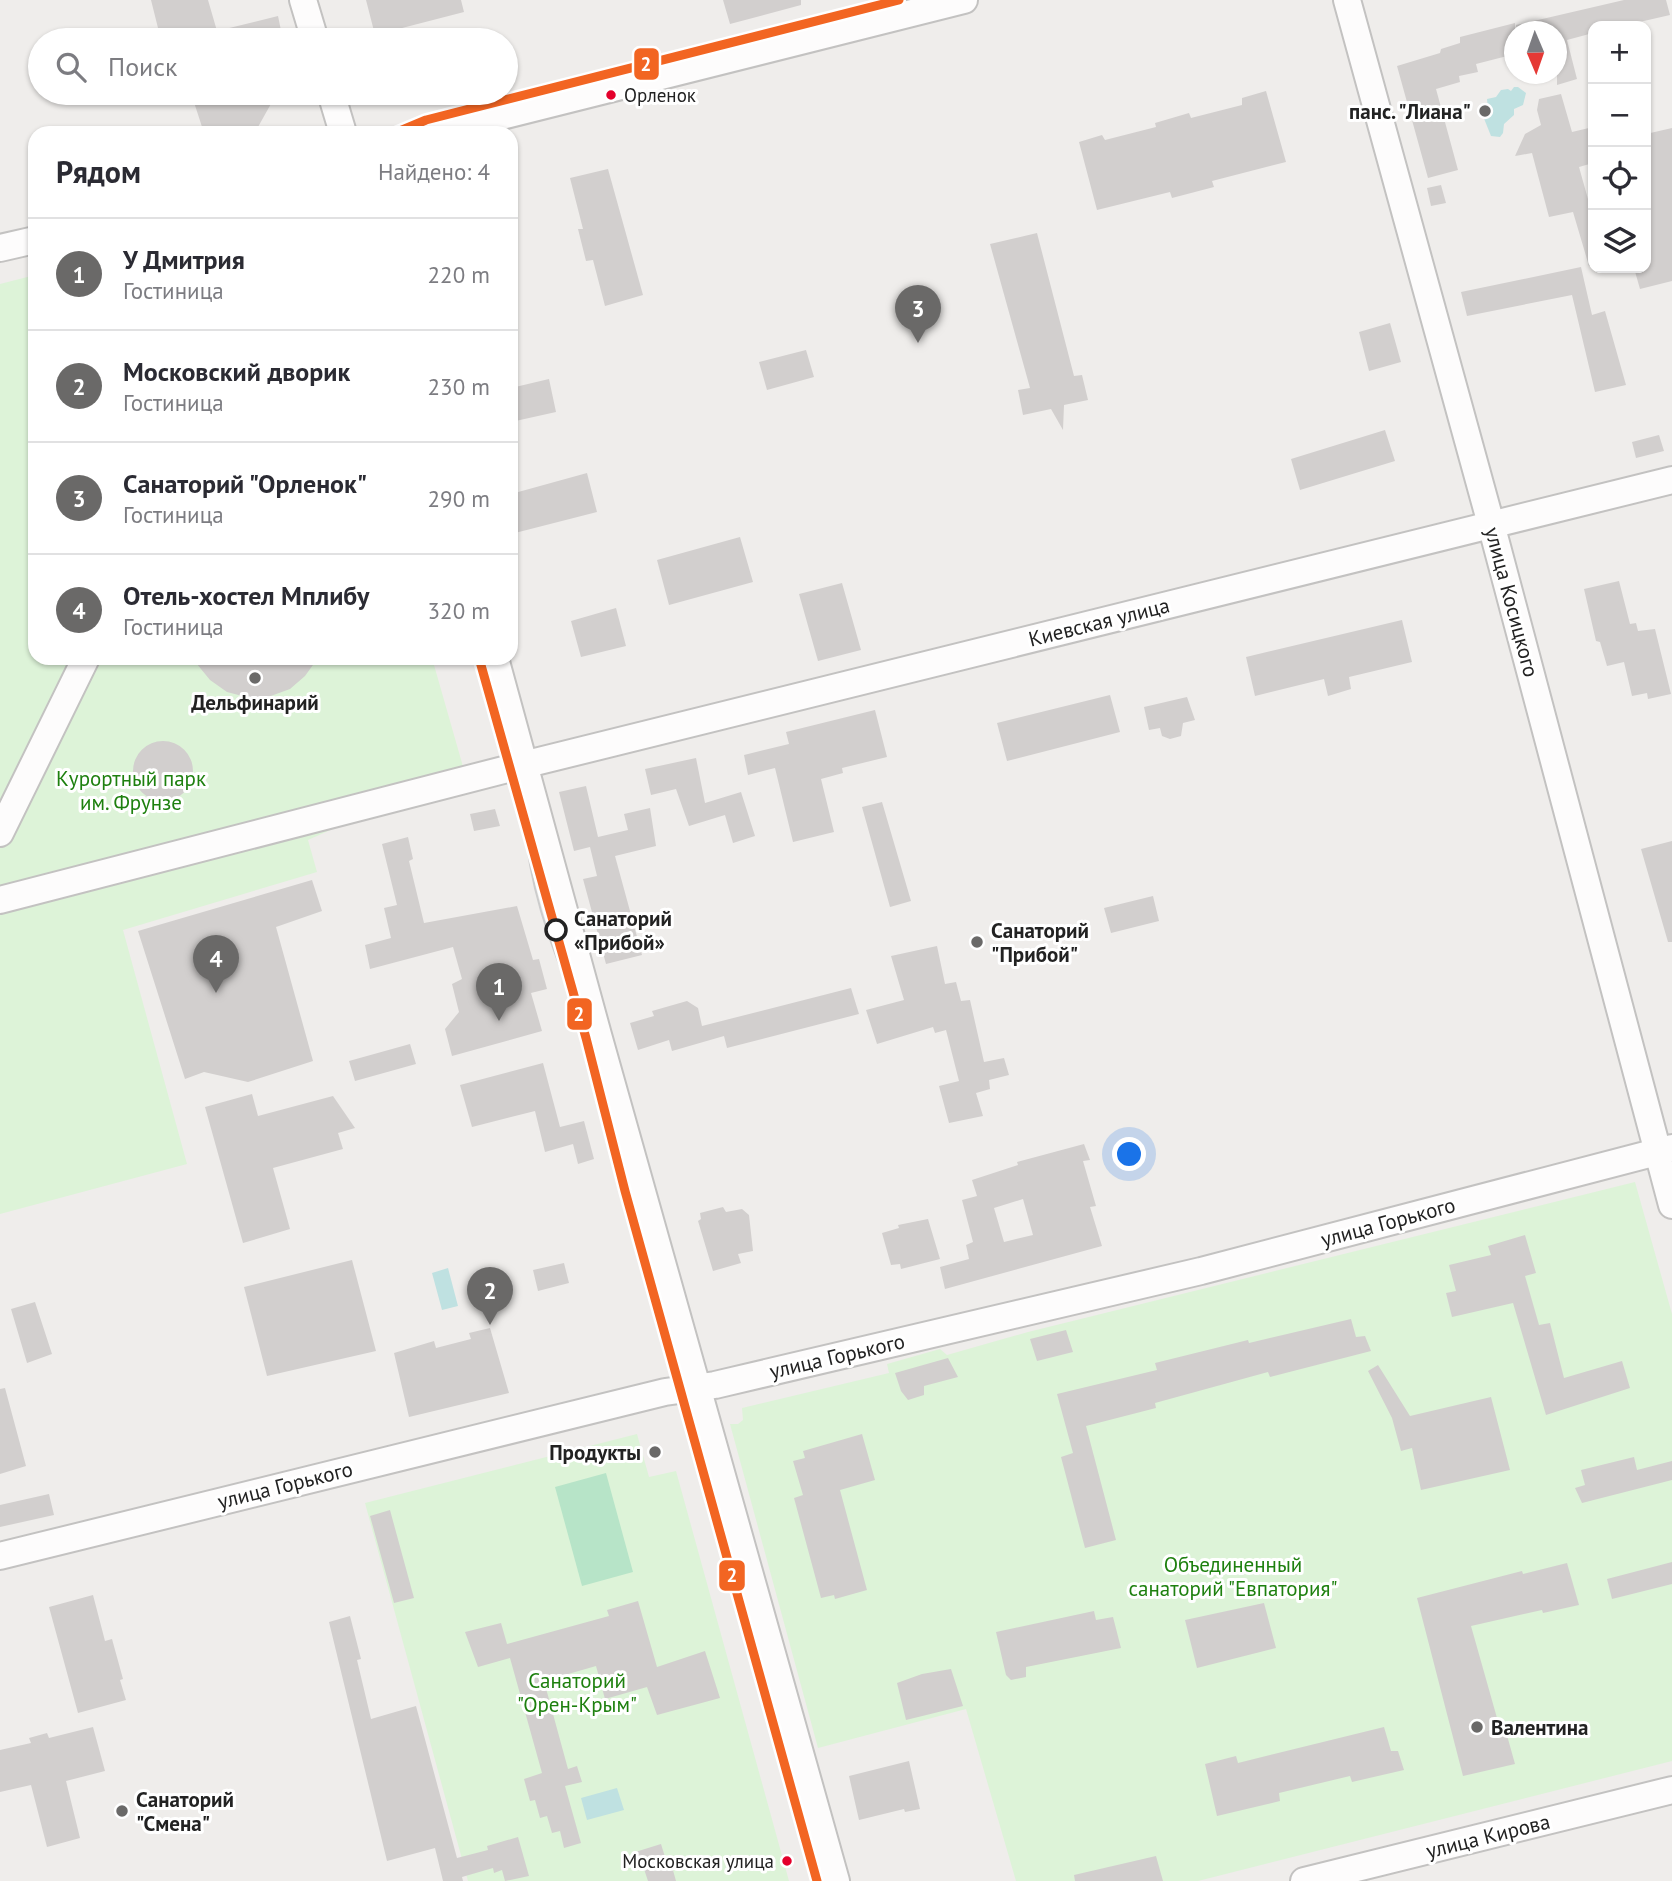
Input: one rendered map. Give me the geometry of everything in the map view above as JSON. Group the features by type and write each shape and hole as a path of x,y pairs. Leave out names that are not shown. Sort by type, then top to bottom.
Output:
{"street":[{"path":"303,0 311,28"},
{"path":"462,126 964,0"},
{"name":"улица Косицкого","path":"1348,0 1665,1150 1672,1205"},
{"path":"335,105 341,126"},
{"path":"0,248 28,242"},
{"name":"Киевская улица","path":"0,900 525,765 1672,480"},
{"path":"0,833 83,665"},
{"path":"497,665 836,1881"},
{"name":"улица Горького","path":"0,1556 652,1395 698,1388 1201,1271 1665,1150"},
{"name":"улица Кирова","path":"1304,1881 1672,1790"}],"green space":[{"name":"Курортный парк им. Фрунзе","path":"28,277 28,665 434,665 464,770 308,840 317,872 123,930 187,1164 0,1214 0,284"},
{"name":"Объединенный санаторий \"Евпатория\"","path":"1635,1182 1672,1314 1672,1761 1198,1881 1016,1881 966,1709 818,1748 730,1424 738,1424 743,1420 742,1408 889,1373 887,1364 940,1349 947,1355 1028,1332"},
{"name":"Санаторий \"Орен-Крым\"","path":"637,1434 649,1477 676,1471 789,1881 468,1881 365,1503"},
{"path":"606,1473 633,1572 582,1586 555,1487"}],"water":[{"path":"1514,87 1526,93 1523,105 1514,109 1514,115 1504,124 1500,137 1491,136 1483,116 1488,109 1487,99 1496,97 1501,90 1511,91"},
{"path":"448,1268 458,1306 442,1310 432,1273"},
{"path":"617,1788 624,1810 587,1820 581,1798"}],"building":[{"path":"151,0 208,0 216,28 158,28"},
{"path":"366,0 461,0 464,12 402,28 373,28"},
{"path":"723,0 801,0 801,5 730,24"},
{"path":"1624,0 1666,0 1670,15 1644,21 1588,21 1588,34 1567,40 1567,21 1533,21"},
{"path":"278,16 280,28 229,28"},
{"path":"1504,26 1504,57 1476,64 1478,72 1459,76 1460,82 1436,89 1458,170 1428,178 1397,66 1440,53 1441,49 1460,43 1460,37"},
{"path":"1567,40 1577,79 1567,82"},
{"path":"1266,91 1286,162 1212,181 1214,187 1172,198 1170,192 1097,210 1079,142 1102,135 1105,140 1156,127 1155,123 1189,113 1191,118 1242,105 1242,98"},
{"path":"1561,94 1572,132 1588,128 1588,164 1579,167 1588,199 1588,263 1573,212 1549,217 1532,153 1515,156 1525,134 1541,125 1537,110 1539,99"},
{"path":"195,105 270,105 259,126 202,126"},
{"path":"1672,128 1672,281 1640,289 1635,273 1651,273 1651,133"},
{"path":"608,169 643,295 605,306 593,260 586,261 578,229 583,229 570,178"},
{"path":"1441,185 1446,203 1431,206 1427,188"},
{"path":"1037,233 1074,376 1082,375 1088,400 1064,405 1063,430 1051,409 1023,415 1018,390 1030,388 990,244"},
{"path":"1581,267 1592,315 1605,311 1626,385 1595,392 1572,295 1467,316 1461,292"},
{"path":"1390,323 1401,362 1369,371 1359,332"},
{"path":"806,350 814,377 767,390 759,362"},
{"path":"549,379 556,412 518,420 518,386"},
{"path":"1385,430 1395,461 1300,490 1291,459"},
{"path":"1659,435 1664,451 1636,458 1632,442"},
{"path":"587,473 597,512 518,532 518,492"},
{"path":"740,537 753,582 669,605 657,560"},
{"path":"1619,581 1630,624 1636,623 1638,631 1655,629 1671,694 1648,699 1647,693 1632,696 1624,662 1607,666 1600,642 1596,641 1584,589"},
{"path":"842,583 861,650 818,661 799,594"},
{"path":"616,608 626,646 581,657 571,621"},
{"path":"1402,620 1412,662 1349,677 1351,689 1328,696 1324,679 1255,696 1246,657"},
{"name":"Дельфинарий","path":"198,665 313,665 290,689 268,697 250,698 227,692 210,680"},
{"path":"1110,695 1120,732 1007,761 997,723"},
{"path":"1187,697 1195,720 1183,723 1181,736 1170,739 1162,736 1160,728 1149,730 1144,707"},
{"path":"875,710 887,757 842,768 843,773 821,779 834,832 793,842 775,768 748,775 744,755 789,744 786,732"},
{"path":"163,741 184,750 193,771 184,792 163,801 142,792 133,771 142,750"},
{"path":"696,758 705,803 741,792 755,836 733,843 725,815 689,826 676,789 651,795 645,769"},
{"path":"586,786 598,837 628,830 624,814 650,808 656,846 615,856 642,955 606,964 583,879 597,876 590,847 574,851 559,792"},
{"path":"882,802 911,901 890,907 862,807"},
{"path":"495,809 500,826 474,831 470,814"},
{"path":"408,837 413,859 409,861 424,923 517,906 533,960 539,959 547,989 531,993 542,1031 452,1056 445,1029 459,1012 452,984 462,979 453,947 370,969 365,945 391,938 384,908 397,905 382,844"},
{"path":"1672,841 1672,942 1668,942 1641,849"},
{"path":"312,880 322,911 276,927 313,1061 248,1082 204,1072 185,1079 138,931"},
{"path":"1153,896 1159,921 1111,933 1104,908"},
{"path":"937,946 945,984 956,982 961,1001 970,1000 984,1062 1004,1058 1009,1075 989,1080 990,1089 976,1093 983,1116 949,1123 939,1086 959,1081 946,1030 935,1033 933,1027 877,1044 866,1010 904,1000 891,956"},
{"path":"851,988 859,1014 727,1048 724,1036 672,1051 669,1040 638,1050 630,1023 654,1016 652,1011 687,1001 698,1008 702,1026"},
{"path":"410,1044 416,1064 355,1081 349,1061"},
{"path":"543,1063 560,1127 584,1121 594,1159 578,1164 573,1144 545,1152 535,1111 472,1127 460,1085"},
{"path":"252,1094 258,1116 333,1096 355,1128 338,1133 343,1149 273,1168 290,1229 243,1243 205,1107"},
{"path":"1084,1144 1090,1160 1083,1161 1096,1206 1090,1207 1102,1246 945,1289 940,1267 969,1259 966,1245 973,1242 962,1200 977,1196 972,1180 1018,1165 1017,1162","holes":["1023,1199 1033,1235 1004,1242 994,1208"]},
{"path":"723,1207 726,1212 742,1209 749,1215 753,1251 738,1254 741,1263 713,1271 698,1221 701,1219 700,1213"},
{"path":"928,1219 940,1259 901,1269 900,1264 891,1265 882,1233 899,1228 898,1225"},
{"path":"1525,1235 1536,1273 1525,1276 1539,1325 1550,1323 1564,1378 1622,1361 1630,1388 1546,1415 1513,1303 1452,1317 1446,1293 1456,1291 1449,1265 1491,1255 1488,1246"},
{"path":"352,1260 376,1351 267,1376 244,1287"},
{"path":"564,1263 569,1283 538,1291 533,1270"},
{"path":"503,1272 508,1291 490,1296 485,1277"},
{"path":"35,1302 52,1354 27,1363 11,1309"},
{"path":"1351,1319 1356,1337 1365,1336 1371,1351 1270,1377 1268,1372 1155,1403 1156,1408 1086,1426 1116,1540 1085,1548 1061,1457 1073,1453 1057,1394 1157,1370 1155,1363"},
{"path":"490,1328 509,1393 409,1417 394,1353 434,1341 436,1348 471,1339 469,1333"},
{"path":"1066,1330 1073,1352 1037,1361 1030,1339"},
{"path":"948,1358 958,1377 924,1386 924,1395 908,1400 901,1391 895,1373"},
{"path":"1378,1365 1410,1416 1491,1397 1510,1470 1421,1490 1412,1448 1401,1451 1392,1418 1368,1371"},
{"path":"5,1388 26,1466 0,1474 0,1389"},
{"path":"862,1434 875,1480 840,1490 867,1590 835,1599 834,1595 821,1598 794,1498 803,1495 793,1461 805,1458 803,1451"},
{"path":"1634,1457 1637,1470 1672,1461 1672,1480 1582,1503 1575,1488 1585,1485 1581,1470"},
{"path":"49,1494 54,1515 0,1527 0,1505"},
{"path":"390,1510 414,1598 394,1603 370,1516"},
{"path":"1672,1562 1672,1584 1612,1599 1607,1579"},
{"path":"1567,1563 1579,1605 1543,1613 1542,1610 1471,1626 1497,1718 1503,1721 1515,1764 1463,1776 1417,1598 1522,1571 1523,1574"},
{"path":"93,1595 105,1641 112,1639 126,1700 78,1713 49,1607"},
{"path":"638,1601 657,1667 705,1651 720,1698 657,1715 647,1687 605,1699 596,1666 544,1681 568,1769 577,1766 582,1782 565,1786 581,1843 564,1848 560,1831 552,1833 547,1816 540,1818 535,1800 530,1801 524,1779 542,1773 510,1658 478,1667 465,1632 501,1623 507,1644 609,1616 607,1610"},
{"path":"1264,1603 1276,1648 1197,1668 1185,1620"},
{"path":"1094,1611 1096,1620 1113,1617 1121,1648 1026,1667 1026,1677 1011,1680 1006,1675 996,1632"},
{"path":"350,1616 361,1659 357,1660 371,1719 416,1706 457,1858 488,1850 487,1846 518,1837 529,1876 505,1881 502,1870 494,1873 493,1868 462,1877 463,1881 443,1881 435,1848 387,1861 329,1622"},
{"path":"951,1669 963,1706 906,1720 897,1683 922,1674"},
{"path":"93,1727 105,1771 66,1781 80,1838 47,1847 31,1785 0,1792 0,1750 31,1743 29,1738 47,1733 49,1738"},
{"path":"1384,1727 1391,1751 1398,1751 1404,1770 1352,1782 1350,1776 1279,1793 1280,1801 1217,1816 1205,1764 1236,1756 1238,1763"},
{"path":"909,1761 920,1809 905,1812 904,1809 859,1820 849,1776"},
{"path":"661,1844 665,1857 669,1856 676,1881 648,1881 643,1866 636,1868 632,1853"},
{"path":"1156,1856 1163,1881 1075,1881 1074,1875"}],"tram line":[{"path":"525,825 537,896 560,966 578,1009"}],"transit line":[{"name":"2","path":"518,97 899,0"},
{"name":"2","path":"412,126 485,105"},
{"name":"2","path":"481,665 817,1881"}],"place":[{"name":"Орленок","path":"611,95"},
{"name":"панс. \"Лиана\"","path":"1485,111"},
{"name":"Санаторий \"Орленок\"","path":"918,343"},
{"name":"Дельфинарий","path":"255,678"},
{"name":"Санаторий «Прибой»","path":"556,930"},
{"name":"Санаторий \"Прибой\"","path":"977,942"},
{"name":"Отель-хостел Мплибу","path":"216,993"},
{"name":"У Дмитрия","path":"499,1021"},
{"name":"Московский дворик","path":"490,1325"},
{"name":"Продукты","path":"655,1452"},
{"name":"Валентина","path":"1477,1727"},
{"name":"Санаторий \"Смена\"","path":"122,1811"},
{"name":"Московская улица","path":"787,1861"}]}
